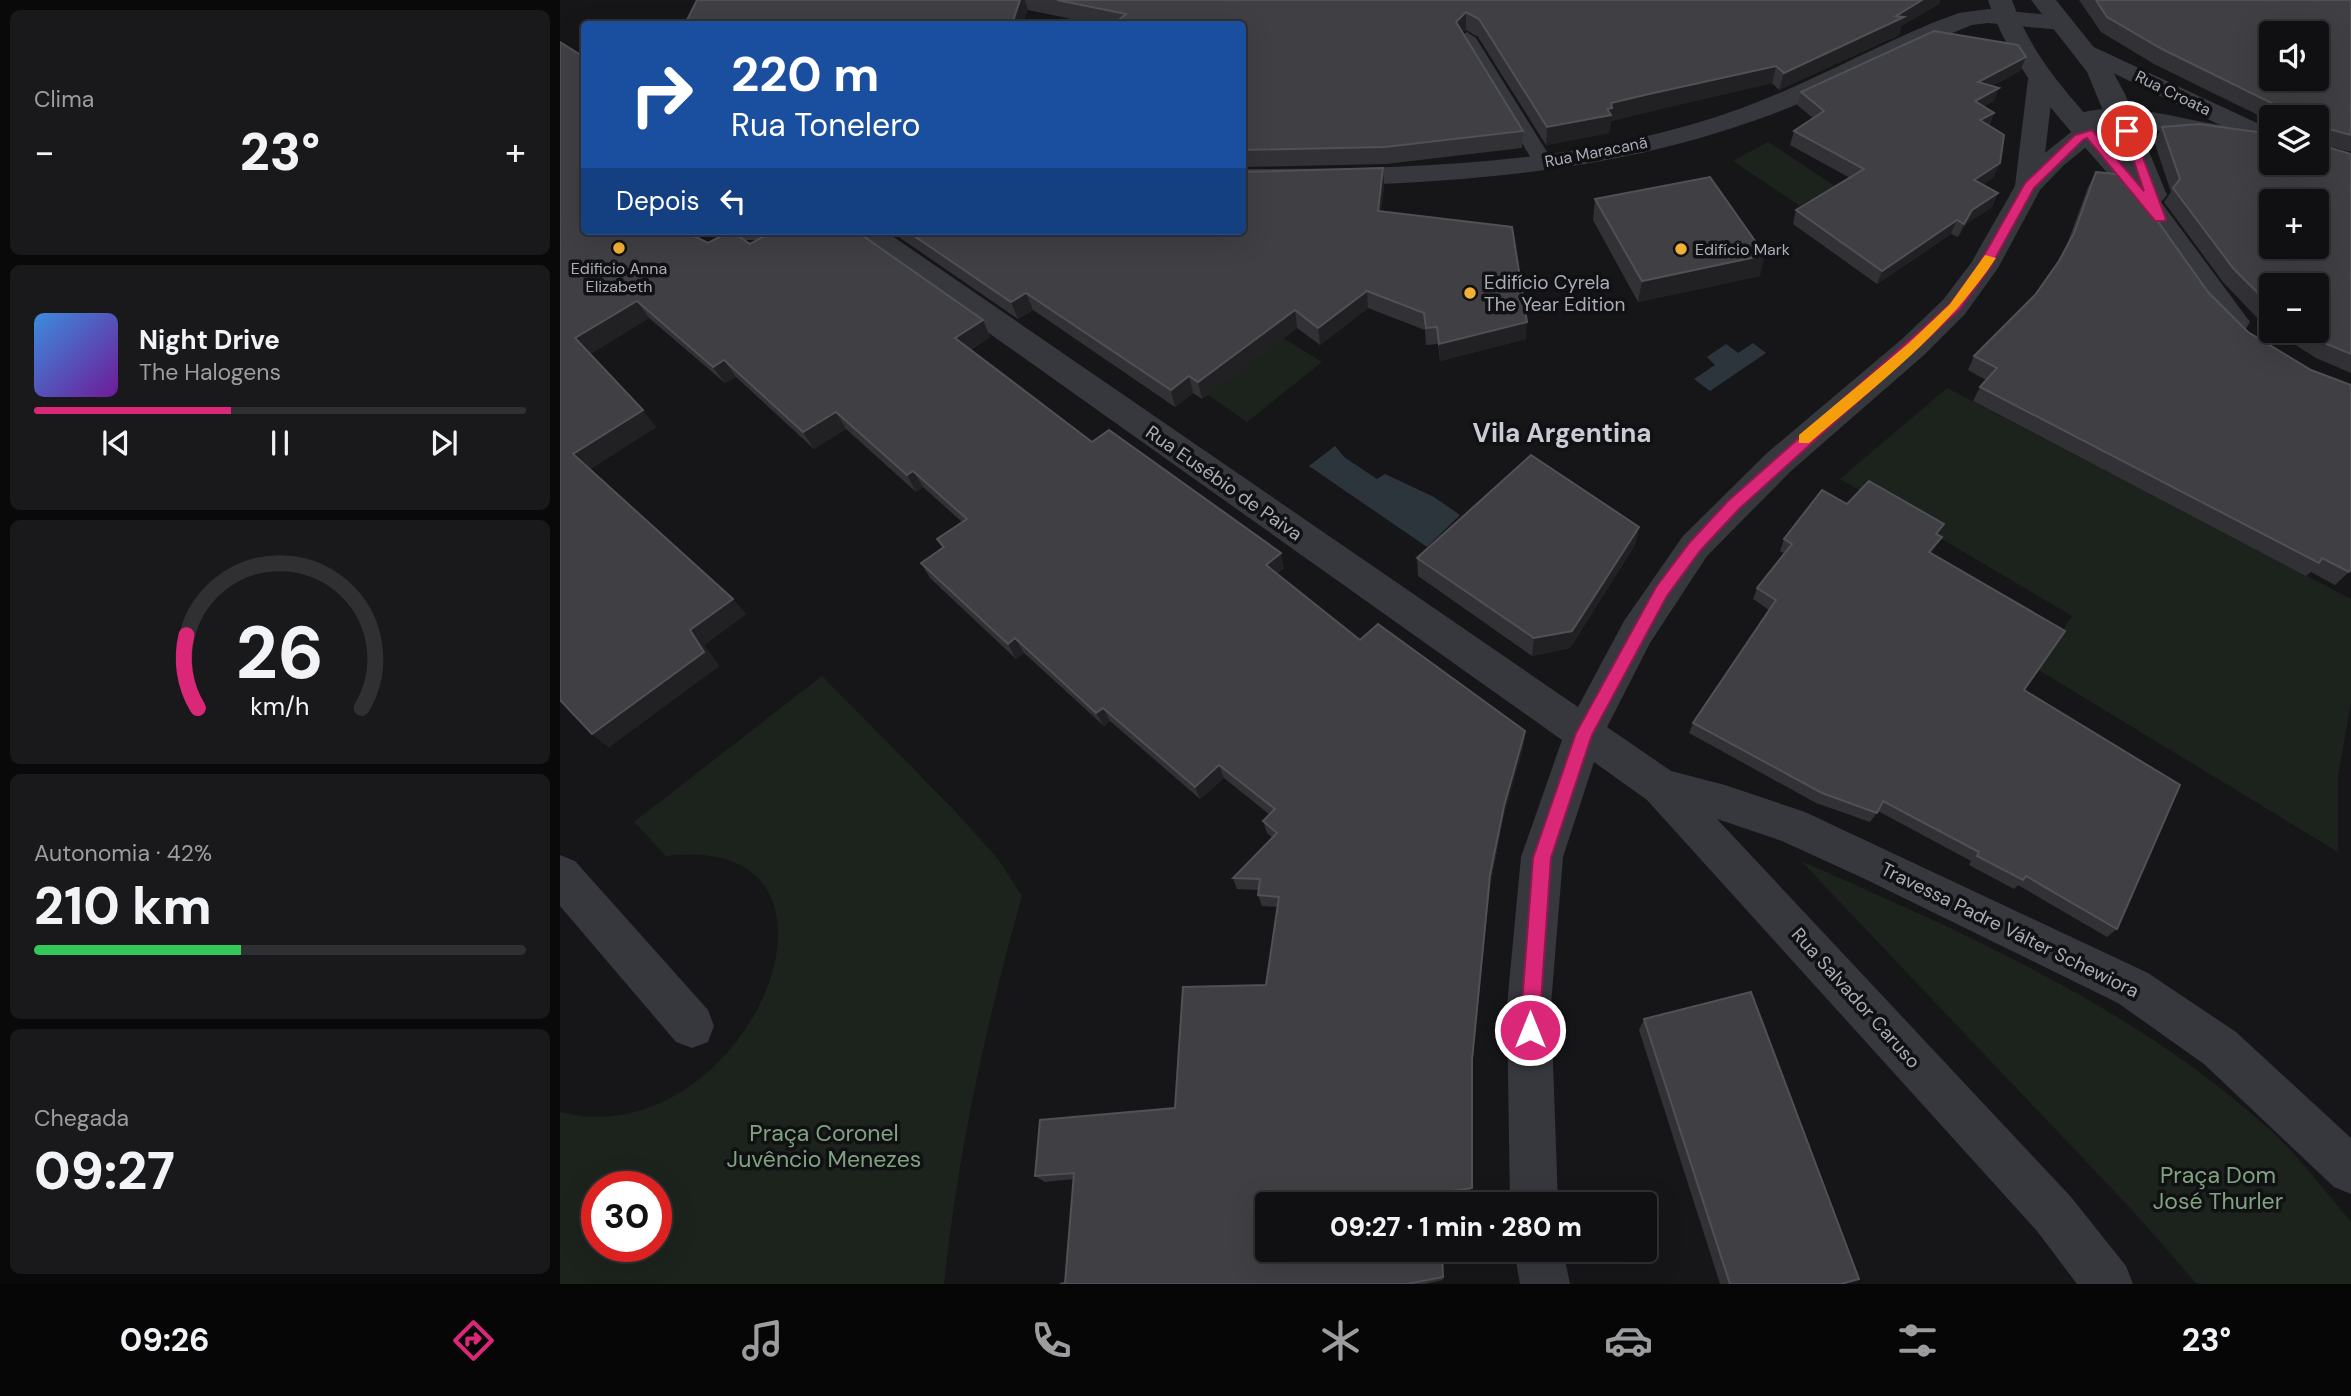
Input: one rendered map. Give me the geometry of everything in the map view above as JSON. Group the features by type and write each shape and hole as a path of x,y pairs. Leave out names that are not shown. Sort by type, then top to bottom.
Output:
{"street":[{"path":"2043,0 2083,49 2112,94 2119,116 2136,147 2160,219"},
{"path":"1993,9 2040,79 2160,219 2207,290 2230,318 2256,342"},
{"name":"Rua Maracanã","path":"1246,178 1423,175 1544,163 1605,152 1747,115 1800,95 1950,24 1993,9 2061,23"},
{"path":"1929,35 2020,50"},
{"path":"1467,38 1544,163"},
{"name":"Rua Croata","path":"2083,49 2259,135"},
{"path":"2029,186 2029,155 2040,110 2040,79"},
{"path":"1534,1192 1529,1005 1542,858 1584,733 1637,632 1695,546 1779,462 1913,347 1954,307 1983,268 2029,186 2053,160 2088,132 2093,118 2119,116"},
{"name":"Rua Croata","path":"2119,116 2259,138"},
{"name":"Rua Eusébio de Paiva","path":"871,235 1584,733"},
{"name":"Rua Salvador Caruso","path":"1584,733 1661,787 2053,1214 2108,1284"},
{"name":"Travessa Padre Válter Schewiora","path":"1661,787 1726,803 1791,825 1880,865 2133,988 2220,1048 2351,1170"},
{"path":"560,875 692,1026"},
{"path":"1541,1262 1545,1284"}],"green space":[{"path":"1768,142 1835,186 1800,206 1733,161"},
{"path":"1283,338 1322,362 1247,422 1208,395"},
{"path":"1947,388 2351,599 2351,702 2338,776 2338,852 2037,669 2072,616 1840,479"},
{"name":"Praça Coronel Juvêncio Menezes","path":"822,676 953,809 998,859 1022,896 997,992 965,1137 944,1284 560,1284 560,1112 627,1114 686,1089 733,1045 765,992 778,938 768,892 732,862 666,856 634,822"},
{"name":"Praça Dom José Thurler","path":"1801,861 1925,916 2047,977 2106,1010 2218,1086 2281,1141 2351,1222 2351,1284 2197,1284 2133,1211"}],"shaded area":[{"path":"1753,343 1766,353 1710,391 1694,379 1715,365 1707,357 1726,344 1738,353"},
{"path":"1335,446 1344,457 1377,479 1385,474 1434,497 1460,515 1427,547 1309,466"}],"building":[{"path":"697,0 1020,0 1013,21 686,21"},
{"path":"1057,0 1922,0 1896,16 1904,17 1784,73 1776,66 1649,94 1611,103 1612,108 1607,109 1611,115 1547,127 1479,19 1466,12 1456,22 1523,131 1385,147 1246,150 1246,21 1118,21 1126,14"},
{"path":"2096,0 2351,0 2351,135 2329,129 2329,105 2276,105 2162,49 2107,17"},
{"path":"1934,31 2018,45 2026,57 1978,82 1999,88 1975,101 1994,113 1980,120 2004,135 2000,163 1974,180 1998,193 1972,210 1964,224 1957,220 1882,271 1796,210 1864,169 1794,131 1824,111 1801,92"},
{"path":"560,42 581,55 581,235 692,235 708,243 723,235 737,235 750,244 767,235 862,235 983,320 955,338 1092,442 1109,430 1281,553 1266,565 1360,640 1378,624 1525,731 1504,806 1490,875 1472,1060 1472,1188 1445,1192 1255,1192 1255,1262 1442,1262 1443,1277 1407,1284 1060,1284 1065,1283 1074,1173 1035,1176 1040,1120 1175,1108 1183,987 1266,985 1279,897 1258,895 1260,879 1233,878 1277,833 1263,821 1275,809 1219,765 1195,787 1103,708 1096,713 1015,638 1008,644 921,563 944,547 937,539 967,519 913,471 907,475 836,412 803,432 724,360 713,367 637,301 575,338 643,410 573,454 733,599 690,630 704,652 592,734 560,700"},
{"path":"2199,124 2259,132 2259,175 2329,175 2329,147 2351,154 2351,354 2325,343 2329,343 2329,273 2259,273 2259,294 2233,268 2173,188 2180,179 2162,127"},
{"path":"1383,168 1378,211 1512,227 1527,322 1439,344 1437,327 1426,328 1424,313 1367,291 1318,328 1295,310 1198,382 1189,376 1171,390 1026,293 1011,302 913,235 1246,235 1246,172"},
{"path":"2096,172 2125,175 2208,292 2248,332 2259,339 2259,343 2266,343 2311,370 2351,385 2349,572 2322,558 2319,563 1980,387 1997,368 1974,356 2035,295 2059,261 2074,233"},
{"path":"1710,177 1765,255 1642,281 1595,199"},
{"path":"1531,455 1639,527 1572,631 1534,638 1417,558"},
{"path":"1869,481 1944,524 1936,534 1942,537 1929,552 2065,631 2024,690 2180,785 2117,929 2026,876 2023,880 1977,856 1979,852 1883,801 1877,813 1822,793 1693,723 1776,600 1757,588 1792,544 1784,539 1822,490 1847,504"},
{"path":"1751,992 1859,1279 1841,1284 1730,1284 1644,1019"}],"slow traffic":[{"path":"1804,439 1913,347 1954,307 1990,258"}],"place":[{"name":"Edificio Anna Elizabeth","path":"619,248"},
{"name":"Edifício Mark","path":"1681,249"},
{"name":"Edifício Cyrela The Year Edition","path":"1470,293"}],"district":[{"name":"Vila Argentina","path":"1562,433"}],"route":[{"path":"1530,1030 1529,1005 1542,858 1584,733 1661,592 1695,546 1733,505 1913,347 1954,307 2007,230 2029,186 2053,160 2079,138 2088,132 2160,219 2136,147 2127,131"}]}
